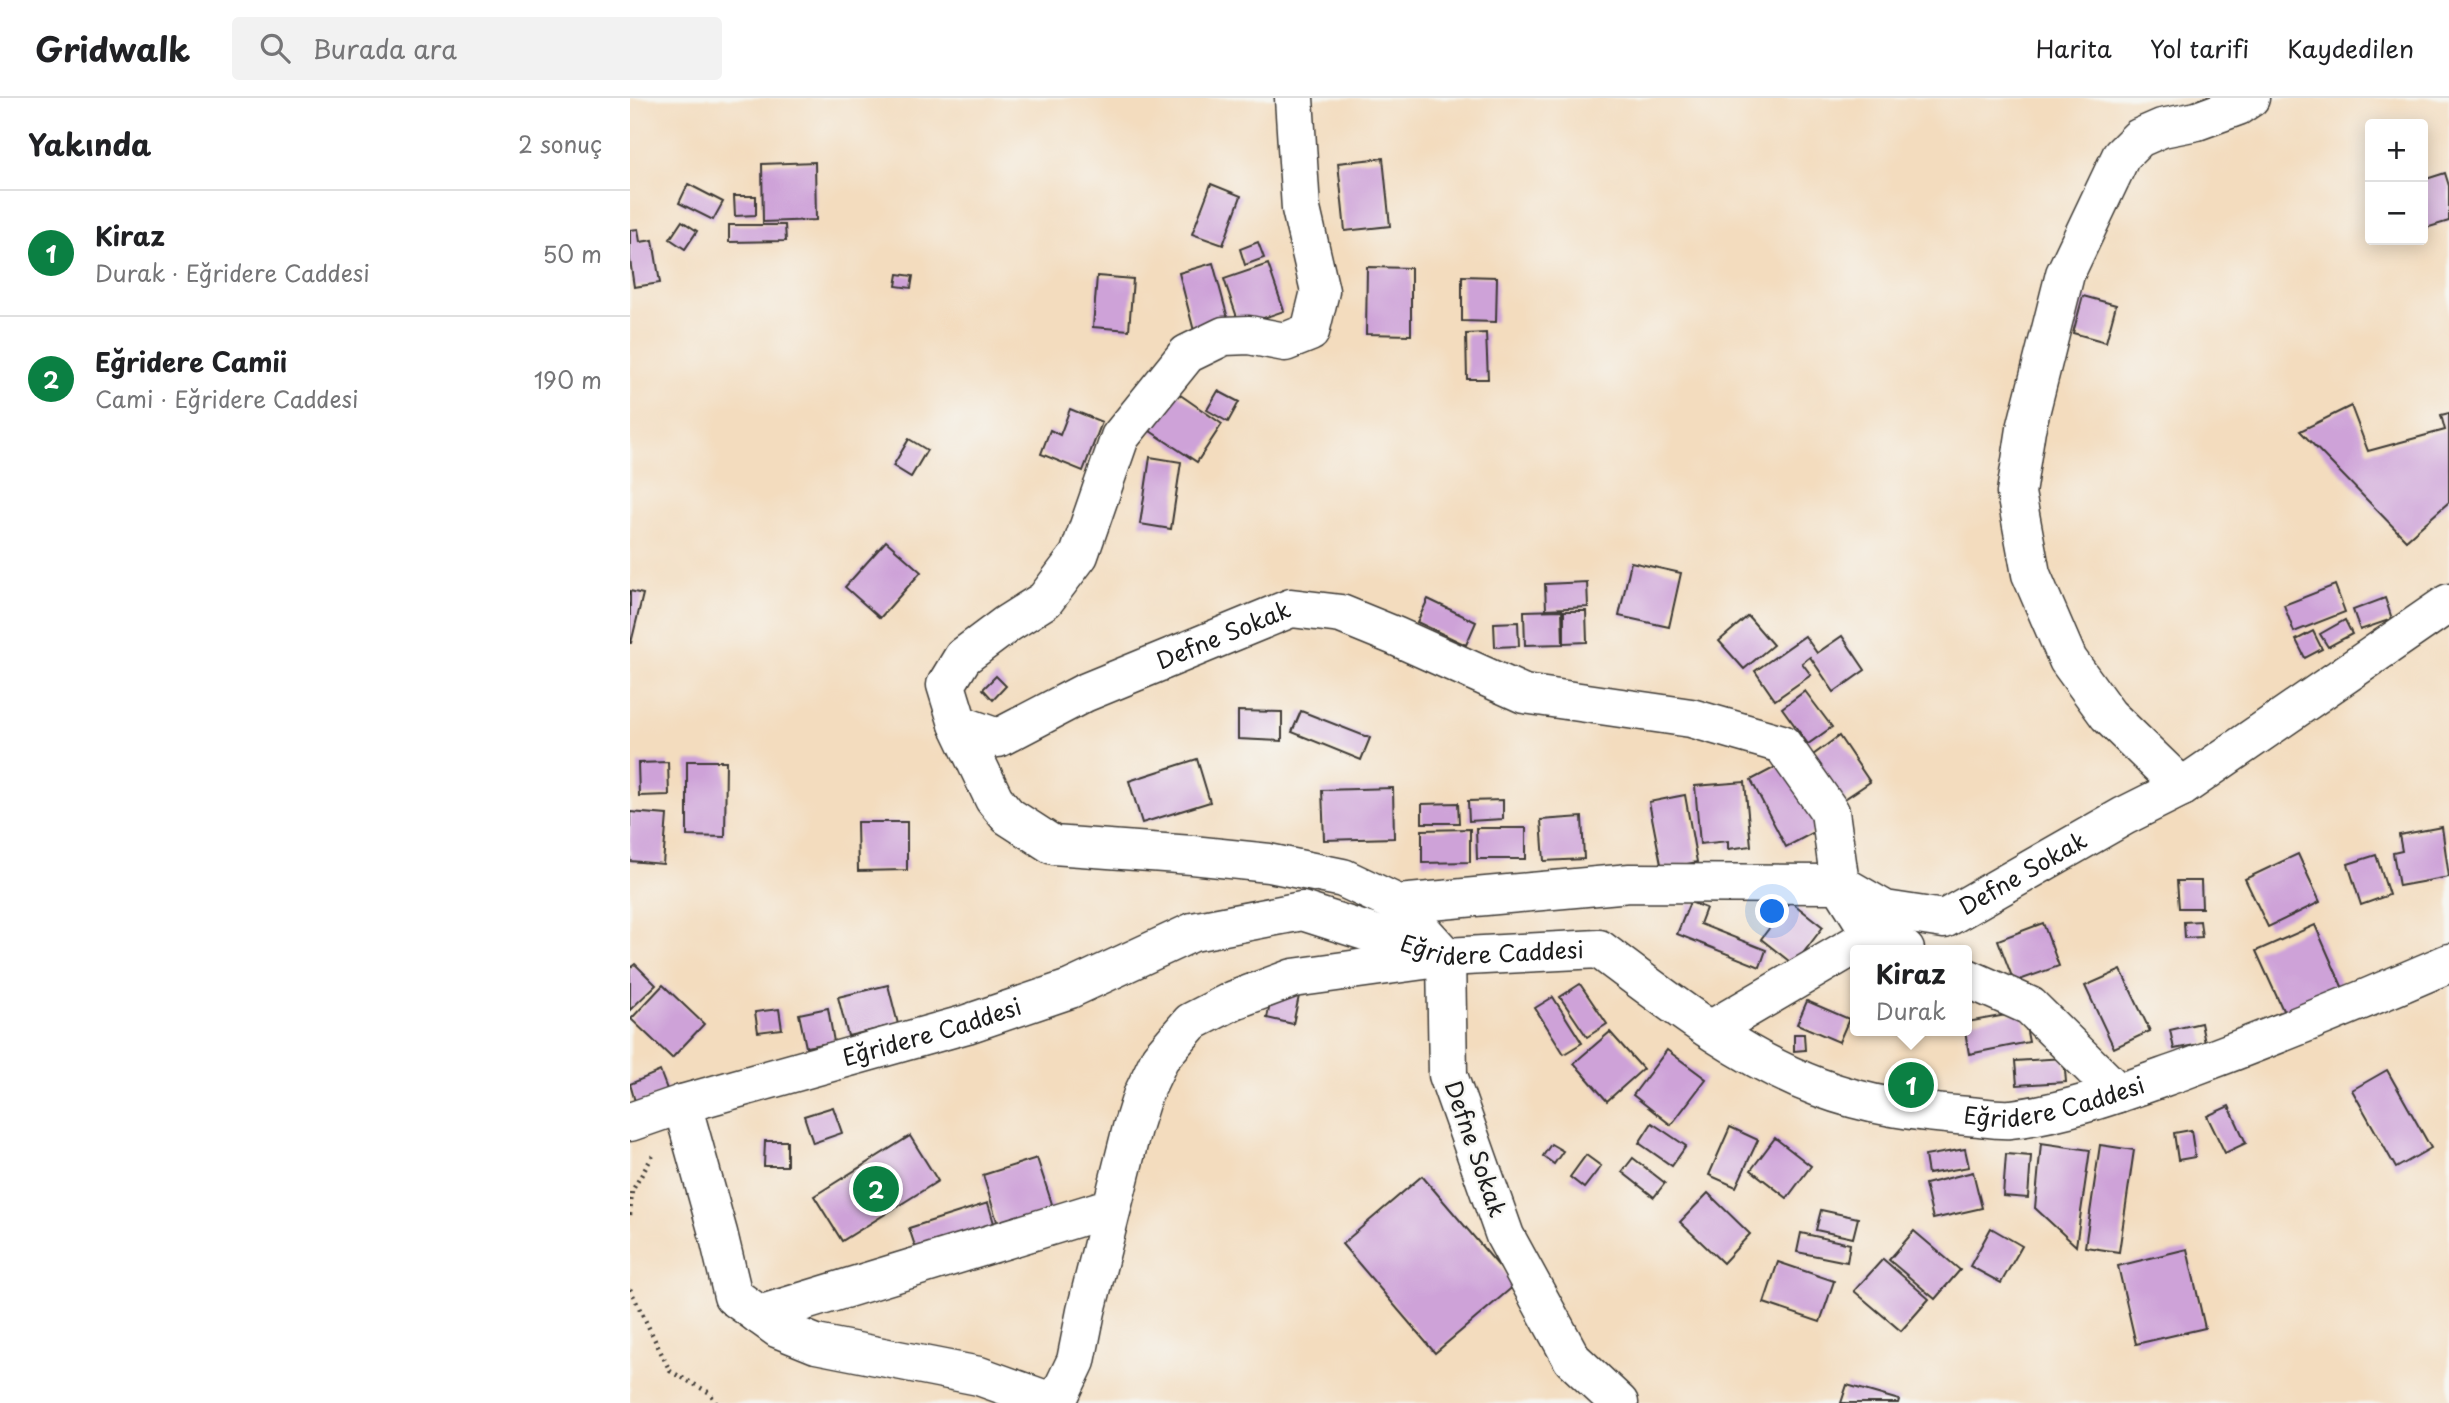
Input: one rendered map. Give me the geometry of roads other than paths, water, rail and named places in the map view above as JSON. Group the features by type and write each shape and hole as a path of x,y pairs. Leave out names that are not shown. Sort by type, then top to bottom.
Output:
{"street":[{"path":"1294,98 1301,209 1320,291 1310,332 1285,342 1249,335 1224,337 1187,354 1120,437 1079,555 1045,600 963,657 946,685 958,724 995,799 1008,816 1053,845 1269,863 1343,878 1398,904 1446,957"},
{"path":"2182,787 2108,715 2068,660 2031,574 2016,493 2026,429 2065,274 2121,156 2139,138 2162,128 2207,118 2238,106 2250,98"},
{"name":"Defne Sokak","path":"958,724 998,738 1084,693 1291,608 1341,614 1524,694 1691,718 1782,744 1830,812 1840,884 1885,910 1944,919 2124,816 2182,787 2449,603"},
{"path":"1398,904 1630,883 1840,884 1888,943"},
{"name":"Eğridere Caddesi","path":"630,1122 682,1104 967,1024 1070,989 1193,932 1302,911 1446,957 1600,949 1684,1013 1768,1065 1816,1086 1867,1104 1939,1114 2008,1119 2063,1110 2118,1093 2247,1046 2449,963"},
{"path":"682,1104 733,1296 779,1329 816,1344 979,1376 1055,1403 1076,1362 1086,1311 1142,1096 1160,1058 1191,1022 1234,1000 1293,978 1446,957"},
{"name":"Defne Sokak","path":"1446,957 1448,1075 1505,1236 1572,1359 1619,1403"},
{"path":"1712,1029 1850,962"},
{"path":"1972,980 2030,1006 2118,1093"},
{"path":"759,1315 1112,1207"}],"place":[{"name":"Kiraz","path":"1911,1085"},
{"name":"Eğridere Camii","path":"876,1189"}]}
